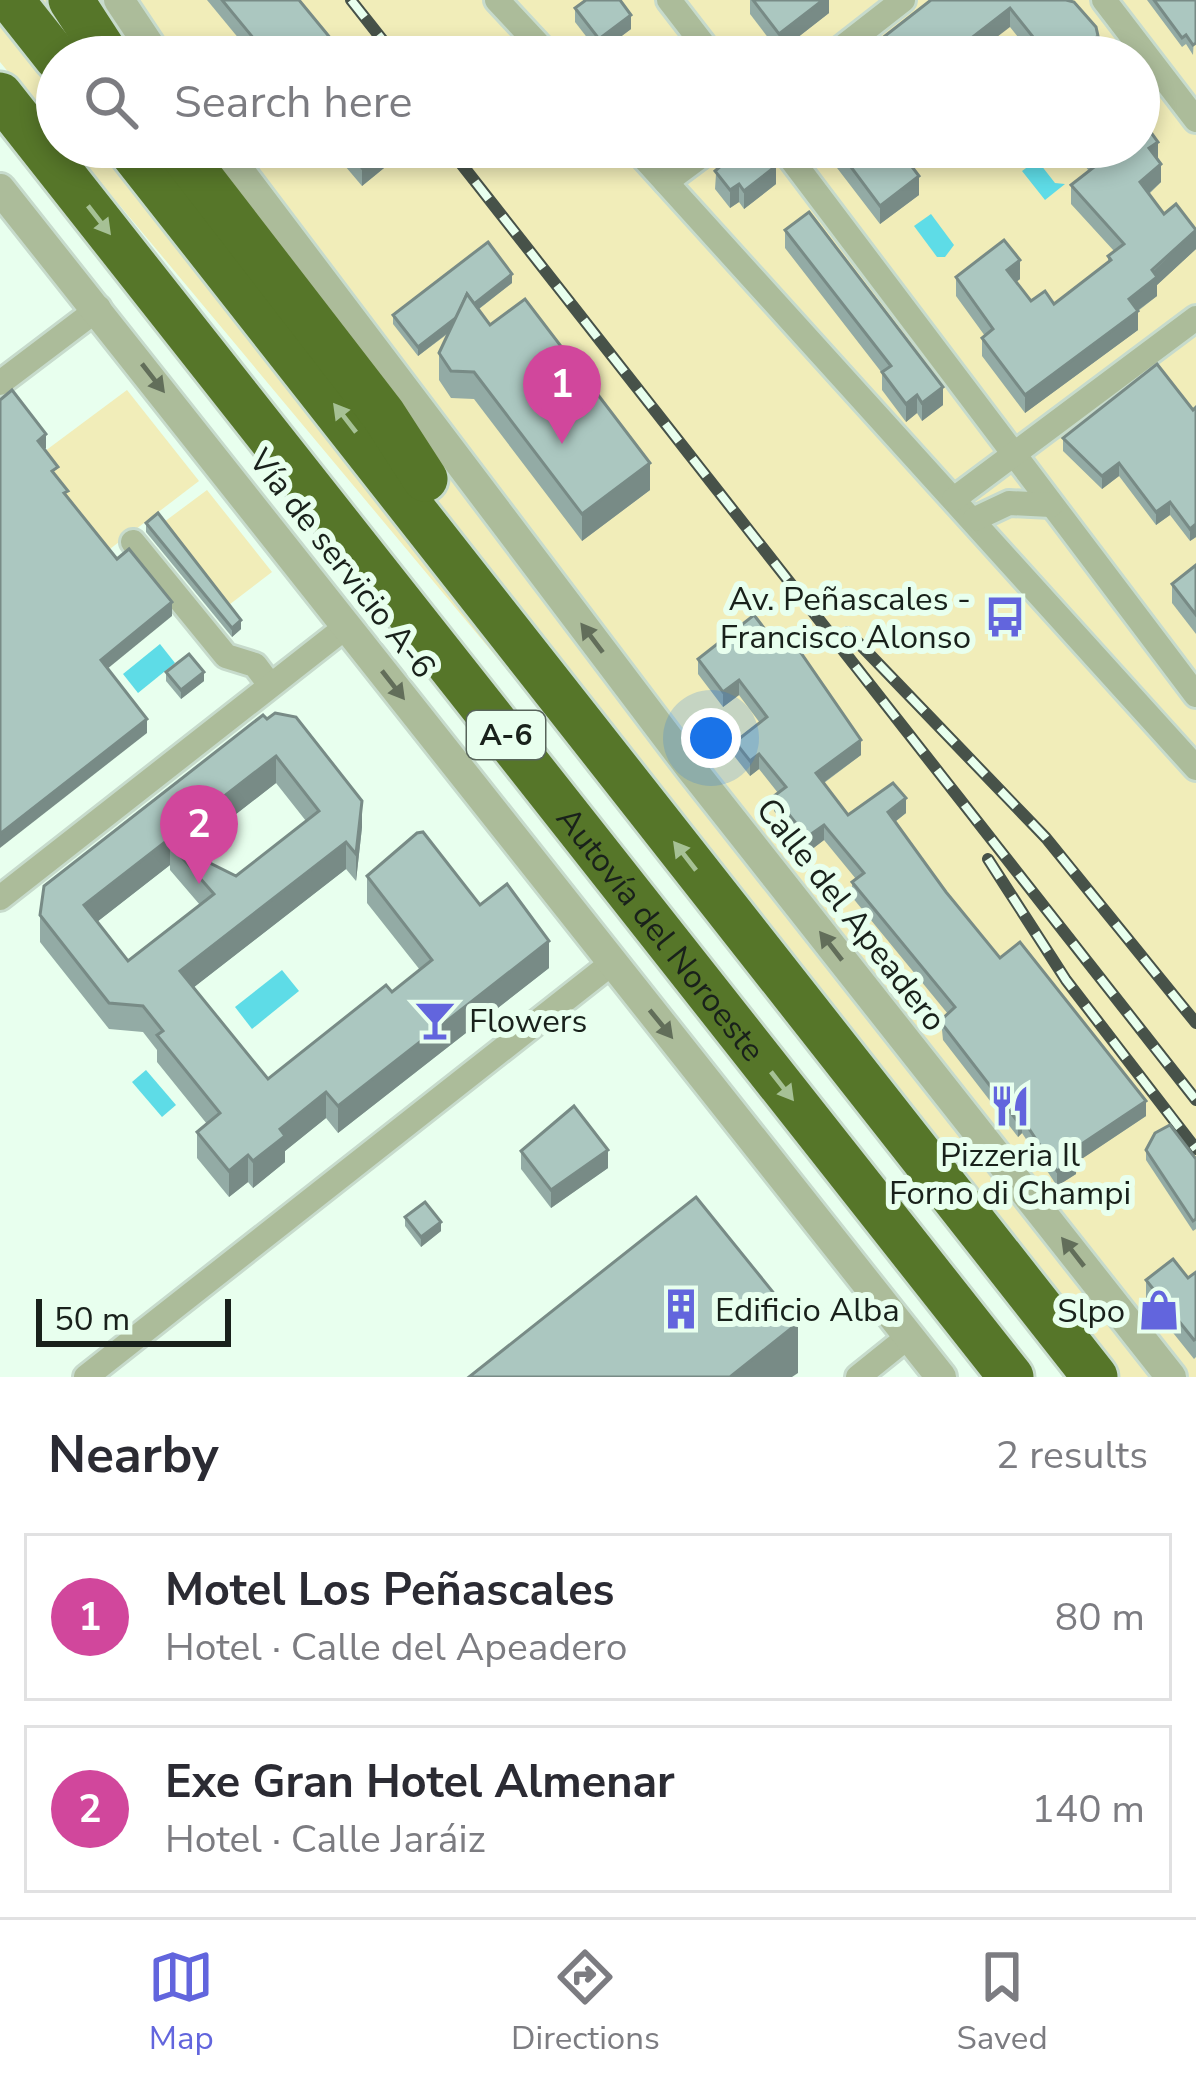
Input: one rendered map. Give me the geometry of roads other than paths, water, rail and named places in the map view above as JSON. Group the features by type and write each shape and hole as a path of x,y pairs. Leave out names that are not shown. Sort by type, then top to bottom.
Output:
{"highway":[{"path":"11,0 40,36"},
{"path":"71,0 94,36"},
{"name":"Autovía del Noroeste","path":"0,95 36,141"},
{"name":"Autovía del Noroeste","path":"58,168 1011,1377"},
{"name":"Autovía del Noroeste","path":"144,168 1096,1377"},
{"path":"193,168 383,414 622,777"}],"street":[{"path":"119,0 144,36"},
{"path":"497,0 530,36"},
{"path":"669,0 697,36"},
{"path":"857,36 903,0"},
{"path":"1104,0 1132,36"},
{"path":"1160,73 1196,120"},
{"name":"Calle del Apeadero","path":"237,168 689,766 1172,1377"},
{"path":"653,168 1196,768"},
{"path":"666,182 685,168"},
{"path":"798,168 1196,695"},
{"name":"Vía de servicio A-6","path":"0,189 99,308 941,1377"},
{"path":"0,382 99,308"},
{"path":"954,499 1196,318"},
{"path":"975,520 1009,502 1051,505"},
{"path":"133,542 226,656 255,665 271,685"},
{"path":"0,898 346,626"},
{"path":"86,1377 612,963"},
{"path":"858,1377 909,1336"}],"water":[{"path":"1043,168 1055,183 1065,184 1045,200 1022,171"},
{"path":"931,214 954,245 945,257 937,257 914,226"},
{"path":"160,644 175,663 138,693 123,674"},
{"path":"282,970 299,991 252,1029 235,1007"},
{"path":"146,1070 176,1105 162,1117 132,1082"}],"railway":[{"path":"351,0 379,36"},
{"path":"464,168 1196,1100"},
{"path":"848,632 1046,838 1196,1023"},
{"path":"988,859 1066,980 1196,1149"}],"place":[{"name":"Motel Los Peñascales","path":"562,444"},
{"name":"Av. Peñascales - Francisco Alonso","path":"1005,617"},
{"name":"Exe Gran Hotel Almenar","path":"199,884"},
{"name":"Flowers","path":"435,1020"},
{"name":"Pizzeria Il Forno di Champi","path":"1010,1106"},
{"name":"Edificio Alba","path":"681,1309"},
{"name":"Slpo","path":"1159,1310"}]}
